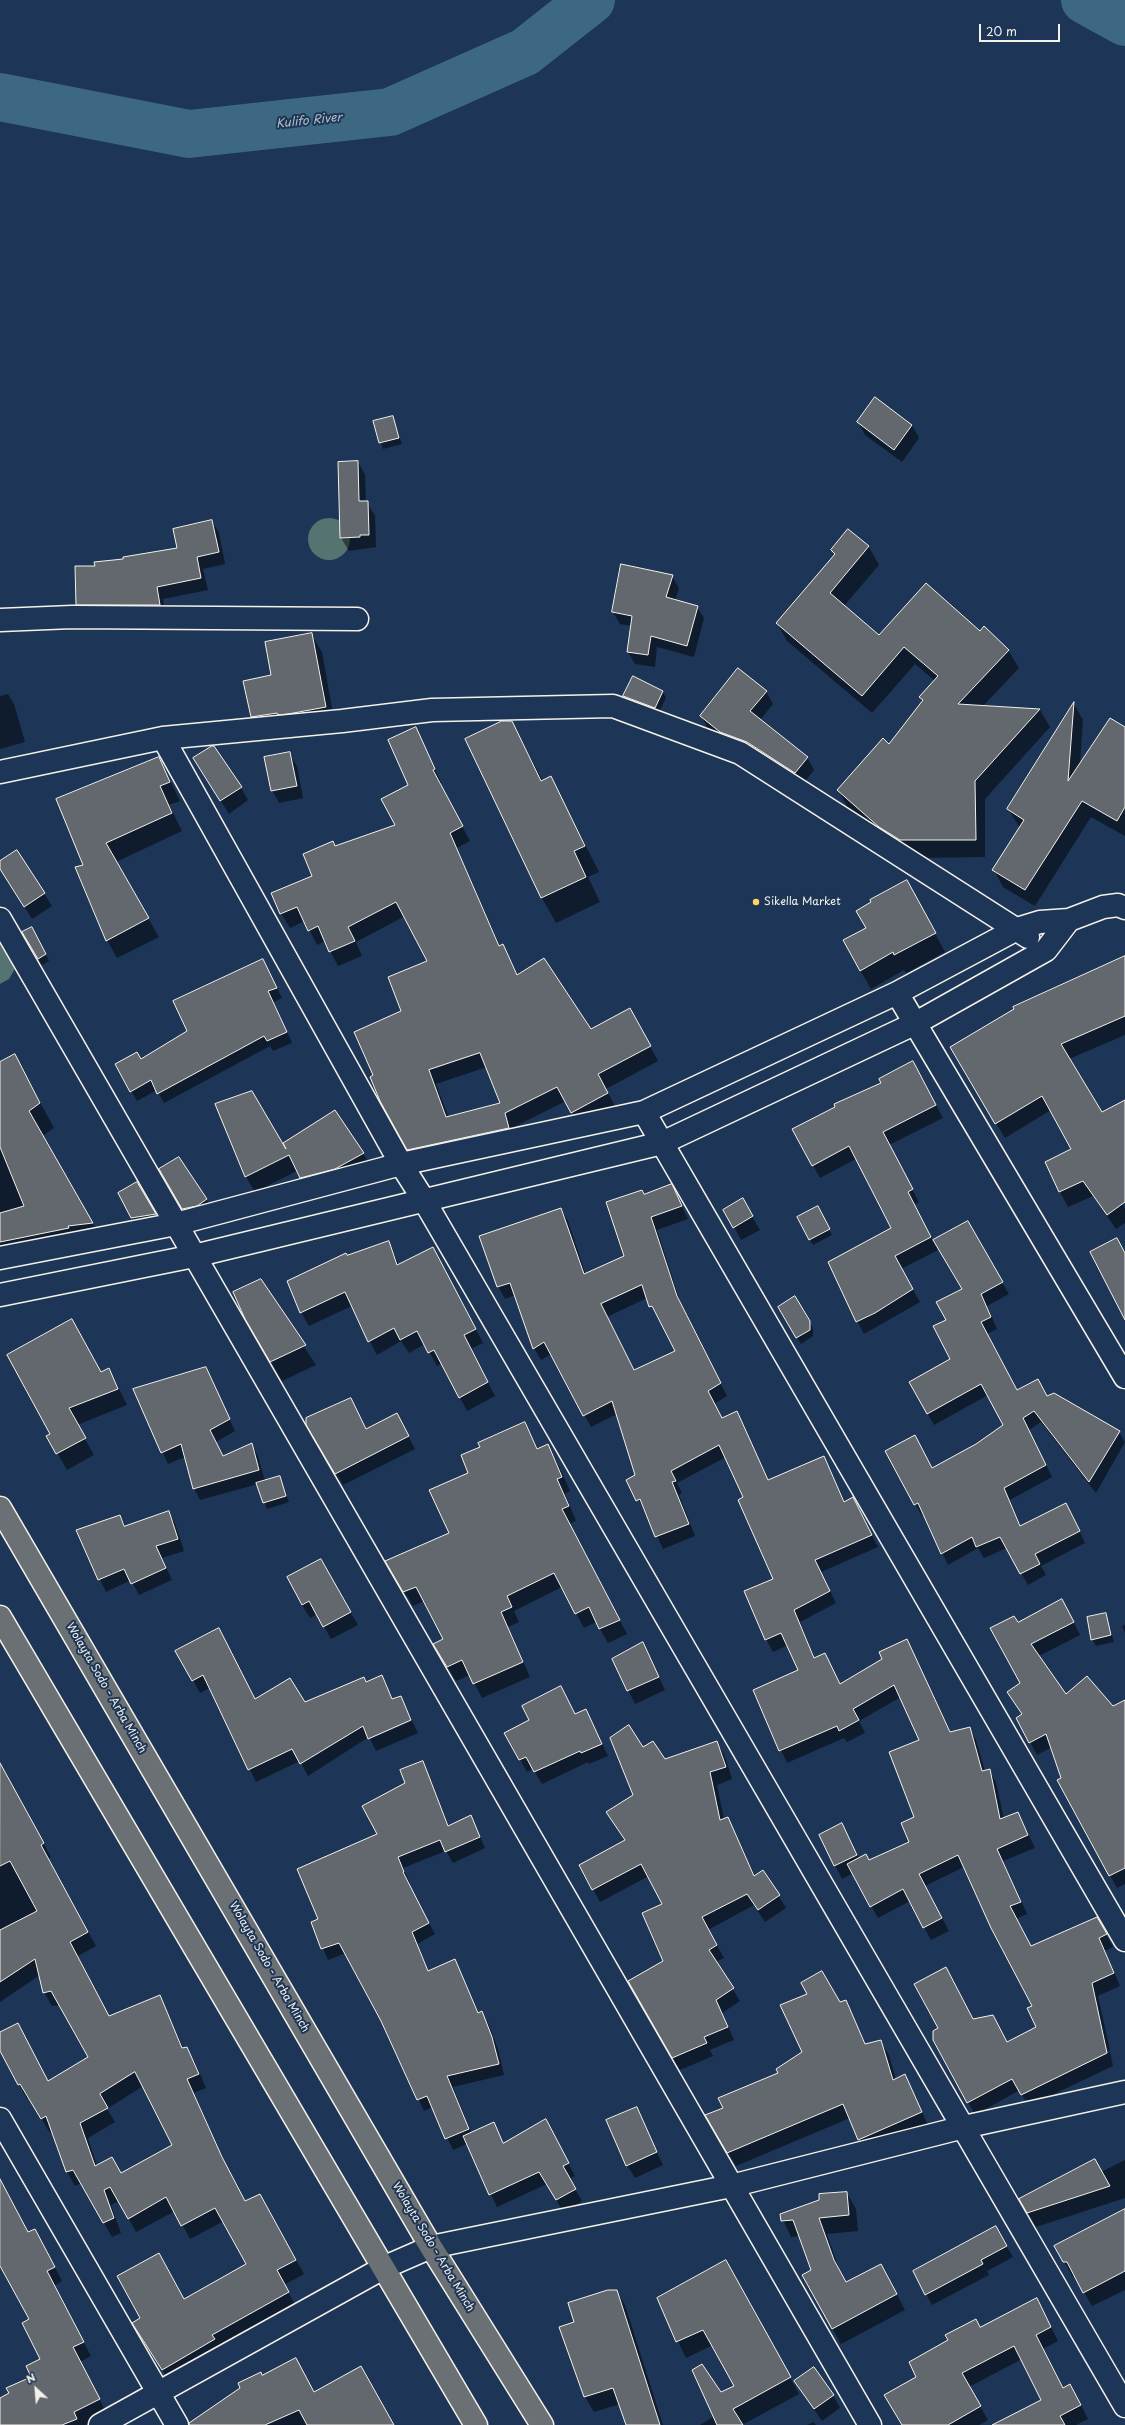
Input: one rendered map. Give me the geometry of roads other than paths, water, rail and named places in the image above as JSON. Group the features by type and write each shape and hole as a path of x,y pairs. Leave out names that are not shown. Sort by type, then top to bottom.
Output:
{"highway":[{"name":"Wolayta Sodo - Arba Minch","path":"0,1508 432,2247 542,2425"},
{"path":"0,1617 385,2267 476,2425"}],"street":[{"path":"0,620 72,618 357,619"},
{"path":"0,772 163,738 342,721 432,710 613,706 740,754 1017,929 1046,950"},
{"path":"163,738 401,1164 425,1202 1125,2406"},
{"path":"0,1258 176,1224 401,1164 644,1112 897,993 1017,929 1040,922 1069,920 1102,907 1118,905 1125,908"},
{"path":"0,919 870,2425"},
{"path":"0,1295 194,1256 425,1202 662,1143 916,1023 1046,950 1069,920"},
{"path":"897,993 1125,1377"},
{"path":"644,1112 1125,1940"},
{"path":"100,2425 385,2267 432,2247 731,2186 964,2127 1125,2092"},
{"path":"0,2119 177,2425"}],"waterway":[{"name":"Kulifo River","path":"0,97 189,134 390,112 525,52 591,0"},
{"name":"Kulifo River","path":"1085,0 1125,22"}],"place":[{"name":"Sikella Market","path":"756,902"}]}
